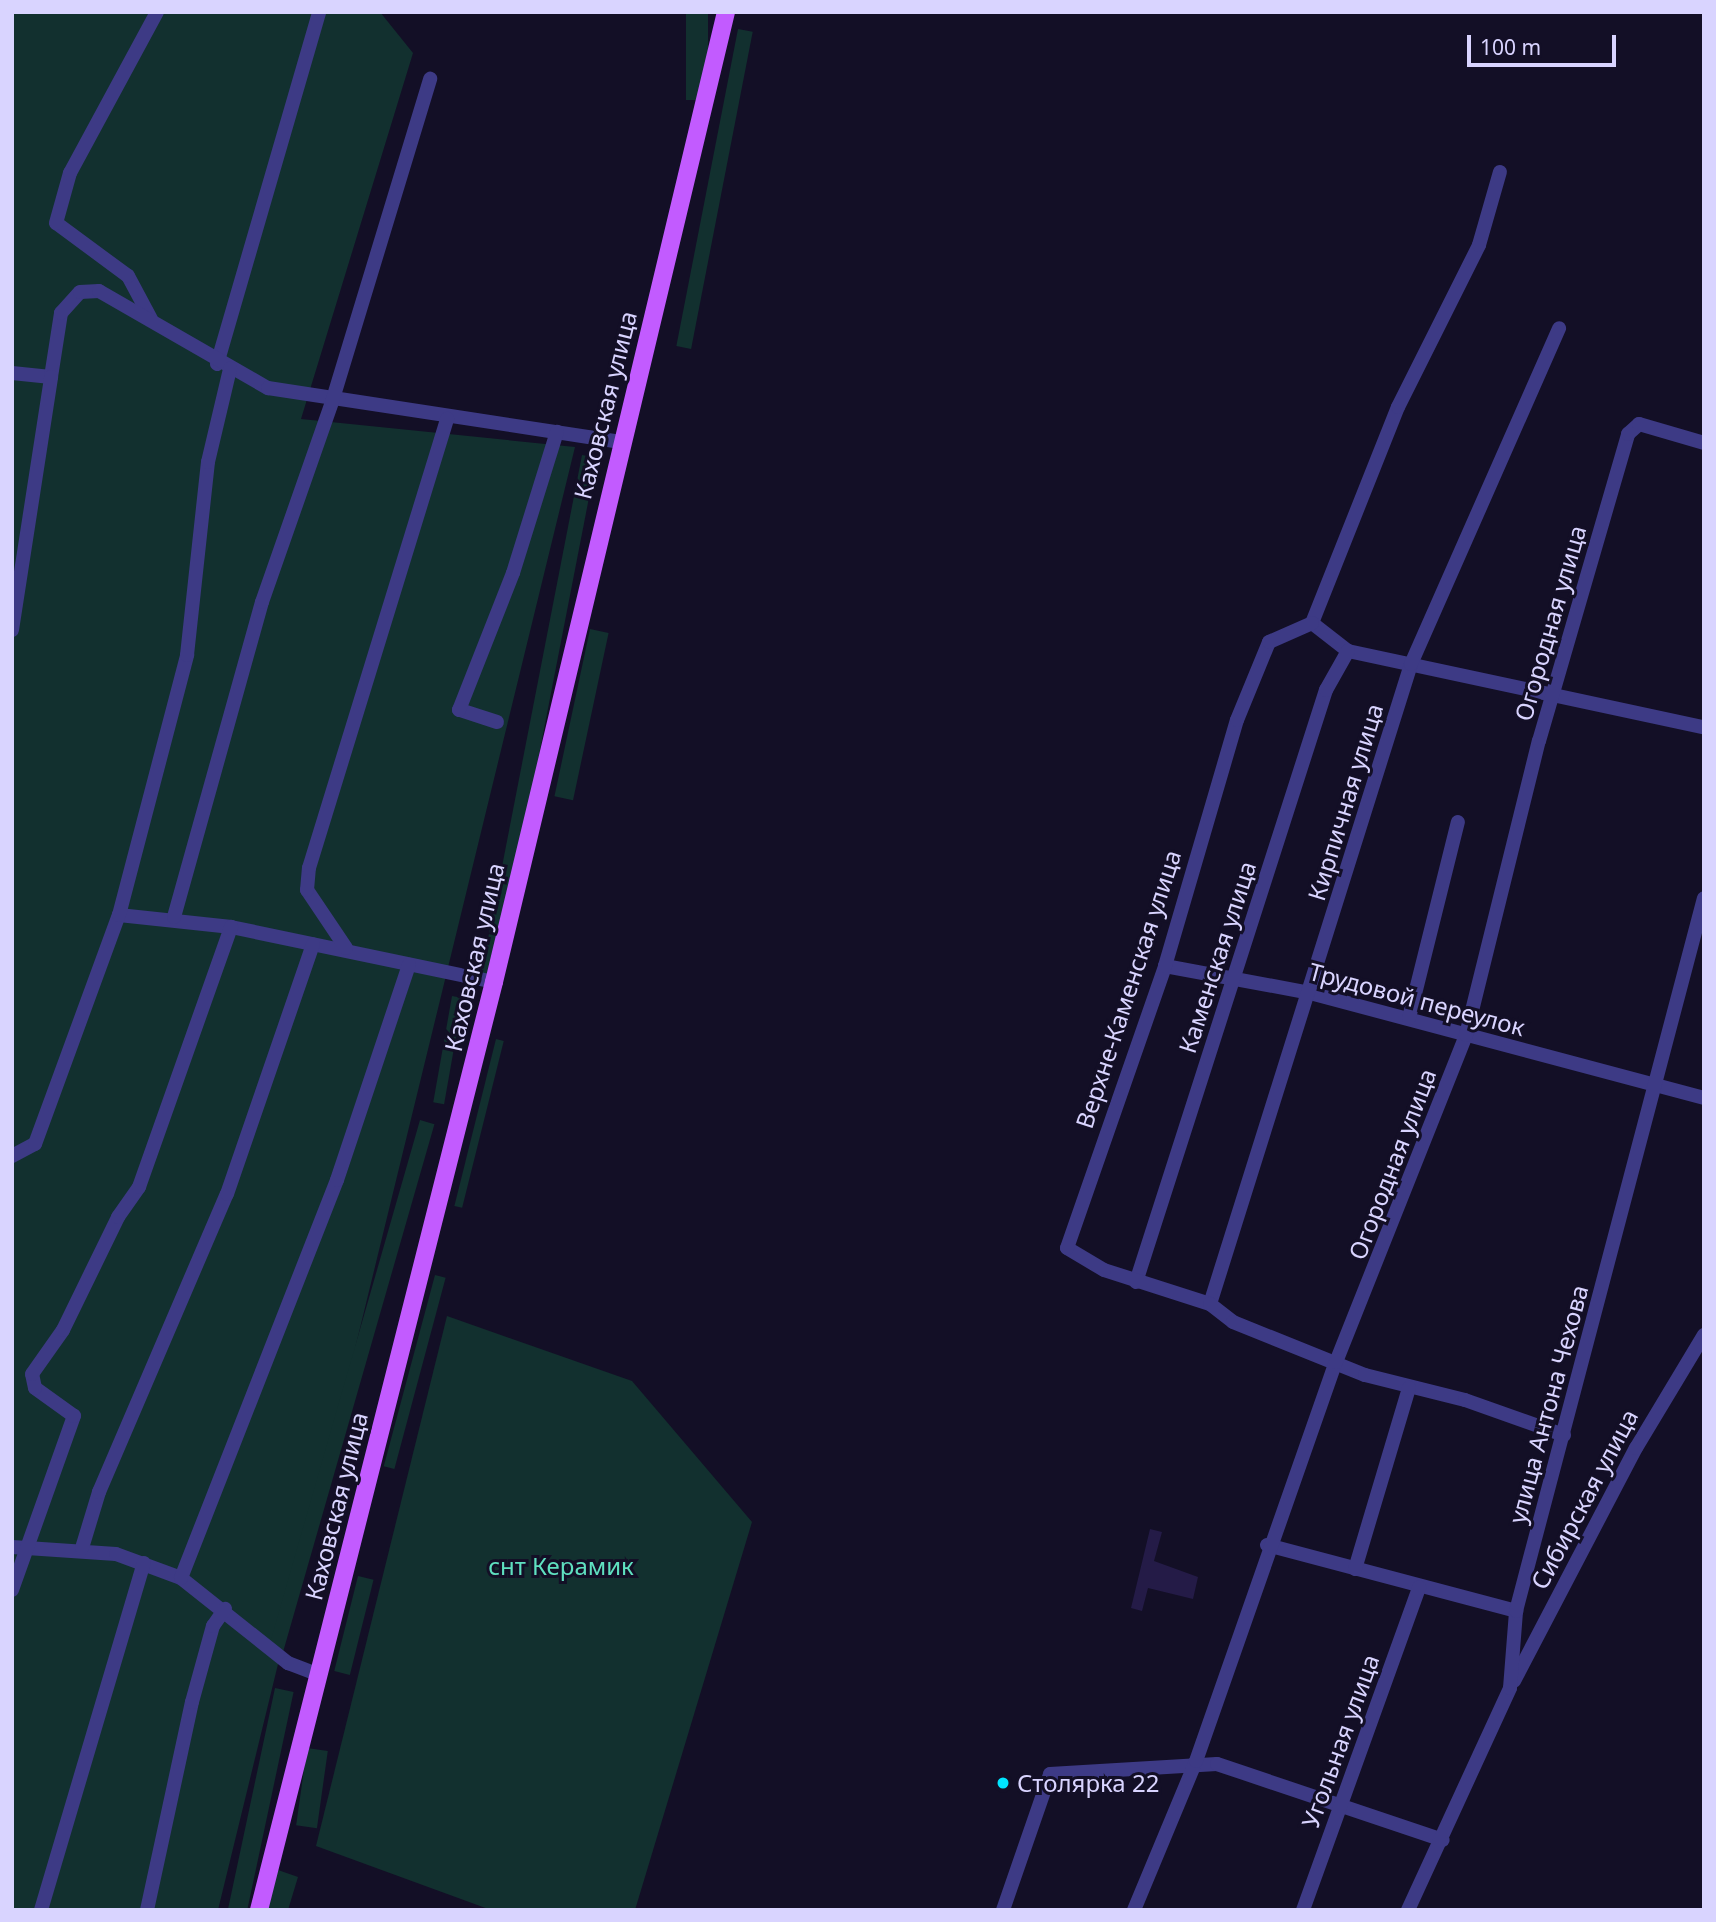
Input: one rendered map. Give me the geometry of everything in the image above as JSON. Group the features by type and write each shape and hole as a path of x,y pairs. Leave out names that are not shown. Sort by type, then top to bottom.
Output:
{"main road":[{"name":"Каховская улица","path":"258,1910 494,982 726,12"}],"street":[{"path":"152,320 128,276 56,223 70,173 157,12"},
{"path":"12,1156 35,1144 119,915 187,655 208,462 223,367 319,12"},
{"path":"174,917 261,602 332,402 430,79"},
{"path":"1500,172 1479,245 1398,407 1312,623 1348,651 1558,693 1704,727"},
{"path":"12,630 61,313 79,292 99,291 152,320 223,367 268,388 332,402 621,442"},
{"name":"Кирпичная улица","path":"1210,1304 1310,993 1410,664 1559,328"},
{"path":"12,373 51,377"},
{"path":"346,948 307,890 309,869 447,419"},
{"name":"Огородная улица","path":"1134,1910 1196,1761 1267,1545 1336,1362 1466,1035 1539,741 1558,693 1625,442 1633,427 1642,425 1704,443"},
{"path":"497,722 459,710 513,573 557,432"},
{"name":"Верхне-Каменская улица","path":"1312,623 1278,633 1262,657 1200,837 1165,966 1067,1248 1072,1257 1136,1282 1210,1304 1233,1322 1336,1362 1409,1388 1564,1434"},
{"name":"Каменская улица","path":"1136,1282 1326,690 1348,651"},
{"path":"1409,1018 1458,822"},
{"name":"улица Антона Чехова","path":"1408,1910 1443,1840 1510,1688 1516,1611 1704,898"},
{"path":"119,915 174,917 231,927 346,948 410,965 494,982"},
{"path":"12,1590 74,1416 35,1388 32,1374 63,1330 118,1217 139,1187 231,927"},
{"path":"82,1548 99,1492 228,1194 313,944"},
{"path":"181,1577 337,1180 410,965"},
{"name":"Трудовой переулок","path":"1165,966 1234,975 1310,993 1704,1098"},
{"name":"Сибирская улица","path":"1510,1688 1636,1448 1704,1335"},
{"path":"1355,1569 1409,1388"},
{"path":"1267,1545 1516,1611"},
{"path":"12,1547 82,1548 144,1563 181,1577 225,1609 288,1663 319,1675"},
{"path":"41,1910 144,1563"},
{"name":"Угольная улица","path":"1303,1910 1419,1587"},
{"path":"147,1910 192,1702 213,1626 225,1609"},
{"path":"1003,1910 1050,1774 1096,1775 1196,1761 1343,1802 1443,1840"}],"green space":[{"path":"12,12 380,12 413,53 301,419 575,447 218,1910 12,1910"},
{"path":"686,12 708,12 708,100 686,100"},
{"path":"738,29 753,32 691,349 676,346"},
{"path":"582,455 597,458 495,979 481,976"},
{"path":"590,629 609,633 573,800 554,796"},
{"path":"452,996 463,998 444,1104 433,1102"},
{"path":"496,1039 504,1041 462,1208 454,1206"},
{"path":"420,1120 434,1124 281,1659 267,1654"},
{"path":"435,1275 446,1278 394,1469 384,1466"},
{"name":"снт Керамик","path":"447,1316 632,1381 752,1522 635,1910 491,1910 316,1846"},
{"path":"358,1576 374,1580 350,1675 334,1671"},
{"path":"275,1688 294,1692 247,1910 228,1910"},
{"path":"307,1748 328,1751 317,1828 296,1825"},
{"path":"278,1870 298,1877 288,1910 266,1910"}],"building":[{"path":"1150,1529 1162,1532 1154,1561 1198,1577 1193,1599 1148,1588 1142,1611 1131,1608"}],"place":[{"name":"Столярка 22","path":"1003,1783"}]}
